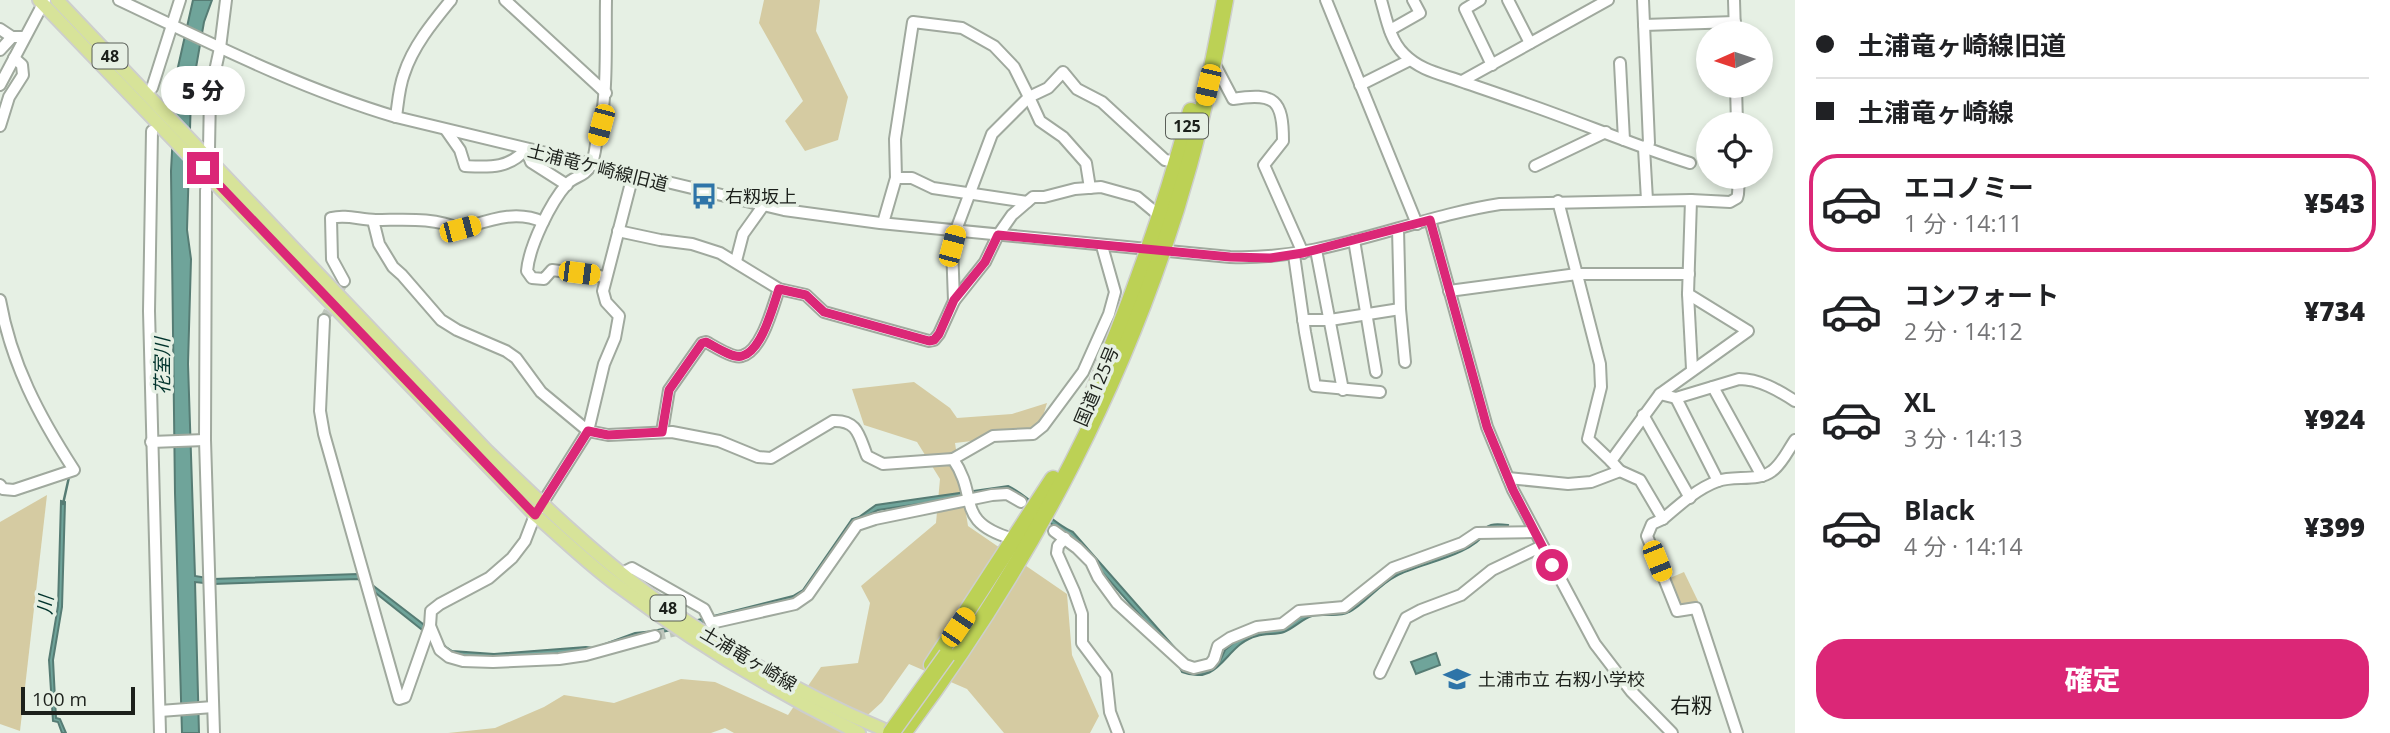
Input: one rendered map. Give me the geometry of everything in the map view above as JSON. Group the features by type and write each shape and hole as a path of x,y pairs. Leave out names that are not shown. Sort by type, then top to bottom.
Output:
{"highway":[{"name":"国道125号","path":"1155,251 1161,217 1207,48 1216,0"},
{"name":"国道125号","path":"903,733 1057,481 1189,165 1225,0"},
{"path":"886,732 972,608 1013,539 1057,481"},
{"path":"912,733 944,690 1016,581 1036,544 1057,481"},
{"name":"国道125号","path":"886,732 951,658"}],"main road":[{"name":"土浦竜ヶ崎線","path":"57,0 487,451 539,510 614,583 747,673 859,733"},
{"name":"土浦竜ヶ崎線","path":"42,1 157,128 205,157"},
{"name":"土浦竜ヶ崎線","path":"539,510 666,607 753,663 886,732"}],"street":[{"name":"土浦竜ケ崎線旧道","path":"119,0 285,77 396,117 762,206 883,223 1102,246 1251,258 1298,254 1469,209 1500,204 1558,201 1733,201 1738,189"},
{"path":"152,88 175,26 180,0"},
{"path":"205,157 210,94 226,0"},
{"path":"396,117 403,76 410,58 451,0"},
{"path":"505,0 606,93"},
{"path":"606,0 606,93 591,165 584,175 567,185 543,222 528,259 527,271 532,278 544,279 552,270 606,276"},
{"path":"1326,0 1417,224"},
{"path":"1381,0 1399,49 1410,60 1438,76 1462,81 1690,163"},
{"path":"1390,30 1420,13 1413,0"},
{"path":"1480,0 1465,9 1492,65"},
{"path":"1508,0 1531,43"},
{"path":"1462,81 1608,0"},
{"path":"1643,0 1649,143 1644,148 1647,200"},
{"path":"1734,0 1735,21"},
{"path":"0,85 42,1"},
{"path":"883,223 897,178 895,139 913,22 962,28 994,46 1014,67 1040,121 1063,138 1086,163 1090,188"},
{"path":"1644,25 1696,27"},
{"path":"0,29 12,37 24,37"},
{"path":"0,50 12,37"},
{"path":"0,126 9,97 23,75 22,65 14,58"},
{"path":"1360,85 1410,60"},
{"path":"1213,61 1233,99 1249,97 1273,101 1279,106 1283,120 1283,141 1264,165 1298,254 1303,320 1315,386 1380,392"},
{"path":"1620,62 1623,140"},
{"path":"954,300 952,246 992,134 1030,97 1048,88 1063,72 1077,89 1102,102 1151,149 1165,160 1177,162"},
{"path":"157,128 149,311 160,733"},
{"path":"446,130 460,150 465,166 488,167 516,162 526,149"},
{"path":"1535,166 1606,132"},
{"path":"526,149 531,162 567,185"},
{"path":"324,320 320,411 324,434 399,699 405,697 430,626 431,611 489,578 512,558 525,541 539,510 588,431 619,316 606,302 603,291 633,175"},
{"path":"897,178 912,178 933,188 1027,202"},
{"path":"618,231 692,244 720,253 779,289 806,295 824,312 929,341 939,334 954,300 985,262 998,235 1012,215 1033,197 1101,187 1137,197 1161,217"},
{"path":"206,190 205,440 214,733"},
{"path":"1691,200 1688,293 1692,369"},
{"path":"1558,201 1602,374 1588,439 1620,471 1640,480 1663,519"},
{"path":"736,261 743,234 762,206"},
{"path":"344,281 332,259 331,218 342,215 373,220 446,222 460,229 505,216 520,215 543,222"},
{"path":"373,220 379,244 393,267 441,320 516,358 541,392 588,431 608,435 662,432 697,436 719,441 758,457 771,458 833,421 845,421 856,428 867,456 883,464 953,459 993,436 1033,434 1043,426 1083,373 1109,313 1115,292 1102,246"},
{"path":"1430,220 1487,427 1508,478 1583,623 1607,661 1631,691 1672,733"},
{"path":"1398,229 1400,309 1405,362"},
{"path":"1354,240 1376,372"},
{"path":"1316,250 1343,390"},
{"path":"1449,291 1577,274 1689,274"},
{"path":"662,432 669,390 702,343 706,342 737,356 746,355 762,338 779,289"},
{"path":"1611,461 1660,394 1748,331 1688,293"},
{"path":"0,300 11,349 32,400 74,470 14,490 3,489 0,485"},
{"path":"1303,320 1330,320 1400,309"},
{"path":"1660,394 1676,398 1747,379 1795,401"},
{"path":"1713,387 1762,476"},
{"path":"1676,398 1718,481"},
{"path":"1643,415 1690,498"},
{"path":"151,442 205,440"},
{"path":"1737,733 1696,608 1677,611 1647,536 1652,524 1718,481 1762,476 1771,472 1795,440"},
{"path":"953,459 961,472 971,512 981,525 1013,539"},
{"path":"1508,478 1568,484 1591,482 1620,471"},
{"path":"622,573 632,568 704,609 711,623 795,604 808,596 857,525 875,519 1007,494 1021,502"},
{"path":"1054,531 1091,562 1098,577 1117,603 1169,652 1185,665 1194,668 1210,664 1218,646 1230,638 1257,627 1282,624 1298,611 1344,607 1393,568 1462,542 1477,533 1534,532"},
{"path":"1065,538 1058,546 1057,553 1082,614 1082,643 1106,676 1110,712 1118,733"},
{"path":"1380,673 1406,618 1461,595 1492,569 1542,546"},
{"path":"430,626 440,650 449,657 463,661 559,659 586,655 655,636"},
{"path":"160,711 213,707"}],"shaded area":[{"path":"764,0 820,0 816,31 848,97 838,140 805,151 785,121 803,101 759,23"},
{"path":"914,382 950,408 957,418 1012,414 1047,403 1038,433 955,443 968,526 1067,594 1072,655 1099,716 1090,733 1004,733 967,689 909,664 882,702 848,733 734,733 725,728 711,733 448,733 495,728 544,707 564,695 614,703 681,679 715,682 788,715 821,667 858,663 870,603 861,586 936,523 940,479 917,442 864,425 852,389"},
{"path":"47,495 20,731 0,724 0,522"},
{"path":"1684,572 1698,606 1679,608 1670,578"}],"water":[{"path":"193,0 212,0 204,22 191,96 187,230 191,259 188,364 195,576 213,579 358,574 423,624 452,651 494,654 594,648 635,633 654,631 793,596 803,590 852,519 876,505 1008,486 1073,532 1175,648 1184,667 1211,666 1220,661 1225,650 1243,635 1309,611 1346,609 1394,571 1478,536 1488,526 1508,525 1507,531 1486,532 1479,540 1458,553 1396,576 1345,614 1312,616 1284,632 1246,640 1215,669 1206,674 1195,675 1182,672 1171,650 1070,536 1007,491 878,510 866,516 807,594 794,601 637,638 598,650 493,659 450,655 358,579 213,584 195,582 199,733 182,733 175,493 171,171 176,76"},
{"path":"61,501 65,502 62,607 53,660 56,718 60,719 66,733 62,733 58,722 53,721 49,660 58,606"},
{"path":"1436,653 1440,665 1416,674 1411,662"}],"waterway":[{"name":"川","path":"63,504 69,477"}],"tunnel":[{"path":"324,320 344,281"},
{"path":"655,636 686,629"}],"place":[{"name":"右籾坂上","path":"704,196"},
{"name":"土浦市立 右籾小学校","path":"1457,679"}],"district":[{"name":"右籾","path":"1691,705"}],"route":[{"path":"203,168 535,515 588,431 608,435 662,432 669,390 702,343 706,342 737,356 746,355 762,338 779,289 806,295 824,312 929,341 939,334 954,300 985,262 998,235 1230,257 1270,258 1303,253 1430,220 1487,427 1513,490 1552,565"}],"water label":[{"name":"花室川","path":"162,366"}]}
